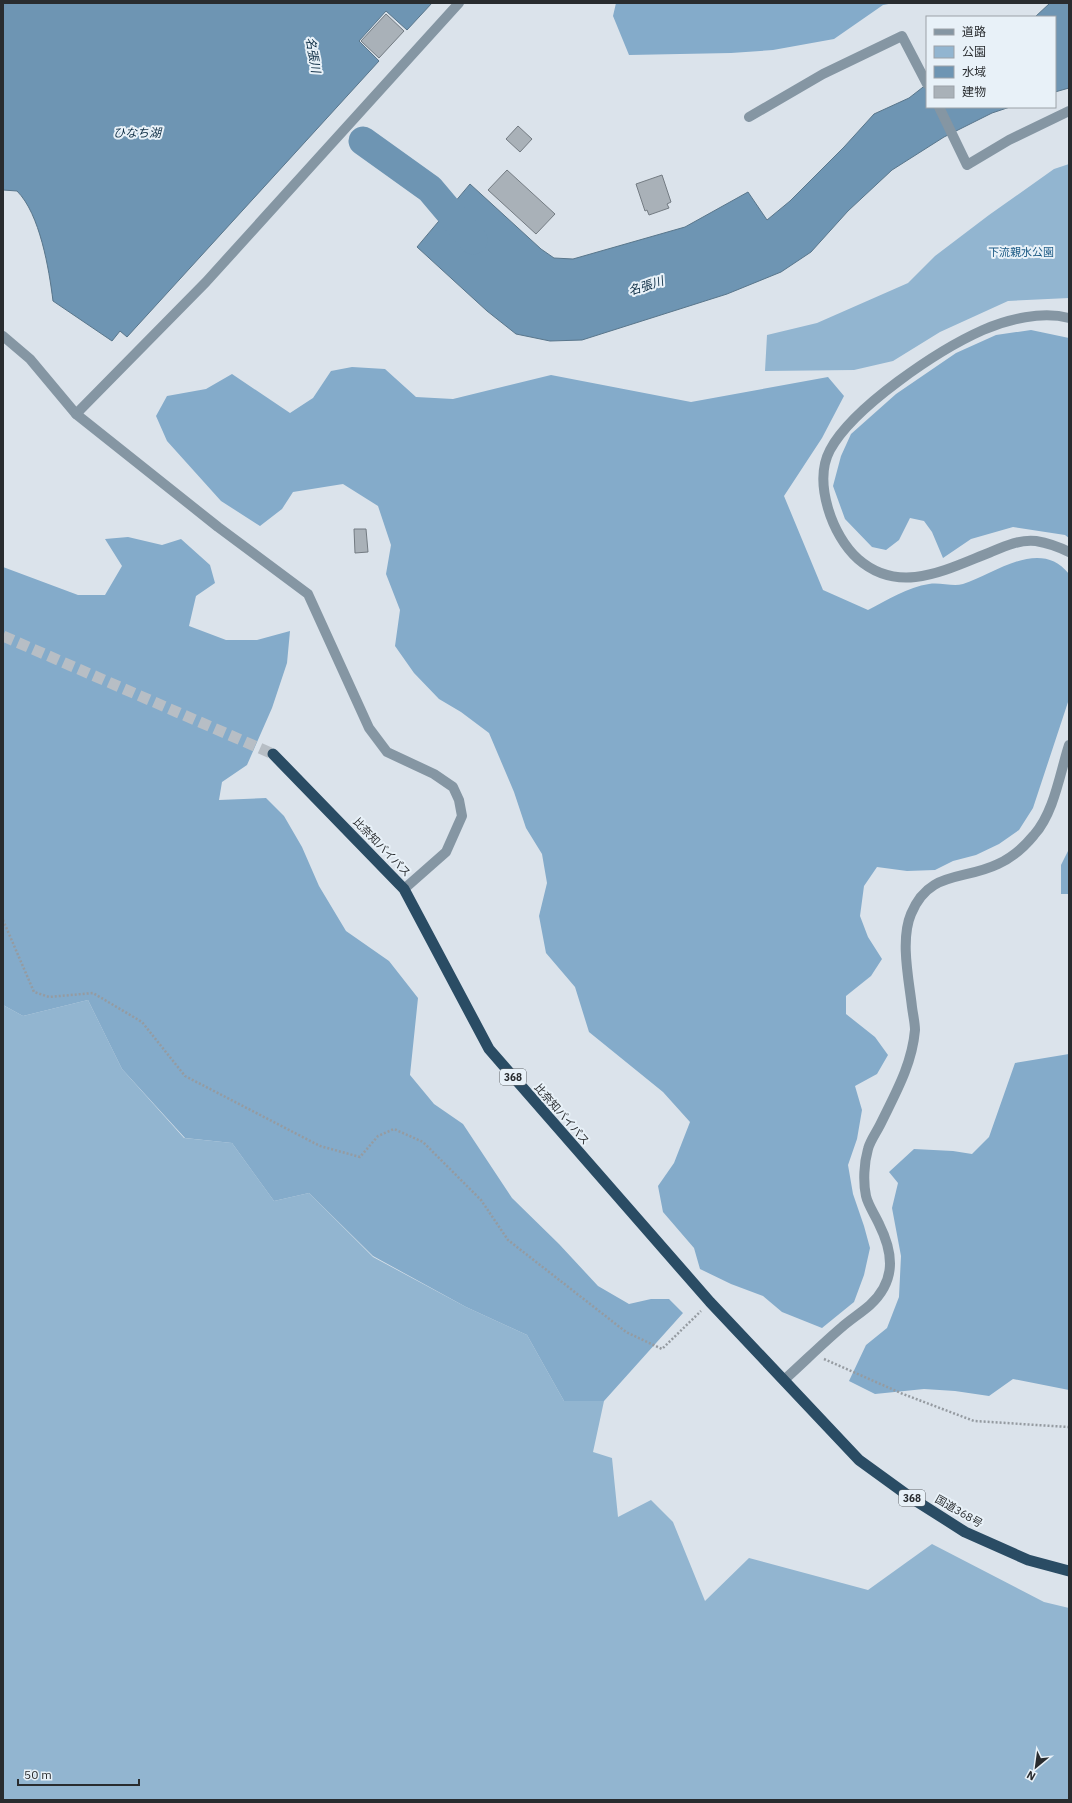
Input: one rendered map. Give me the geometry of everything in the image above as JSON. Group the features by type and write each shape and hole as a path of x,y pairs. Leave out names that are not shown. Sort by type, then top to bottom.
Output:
{"highway":[{"name":"比奈知バイパス","path":"274,754 404,889 489,1049 710,1302 784,1380"},
{"name":"国道368号","path":"784,1380 859,1460 910,1497 965,1532 1028,1560 1069,1571"}],"street":[{"path":"76,414 206,282 458,3"},
{"path":"749,117 823,74 902,36 926,82"},
{"path":"940,108 957,141 967,165 1009,140 1069,111"},
{"path":"1069,318 1061,316 1023,318 983,330 944,352 886,391 847,426 830,450 825,465 823,480 828,506 836,530 846,547 859,560 879,572 893,577 910,578 937,574 1010,544 1035,541 1058,546 1069,552"},
{"path":"3,336 30,359 76,414 218,527 308,594 369,728 387,752 434,774 453,787 459,800 462,816 446,852 404,889"},
{"path":"784,1380 842,1326 871,1305 887,1283 891,1266 887,1240 866,1197 864,1175 868,1149 907,1070 912,1049 915,1029 906,944 907,928 911,915 919,900 928,890 943,879 977,872 999,864 1017,852 1034,835 1049,814 1069,745"}],"path":[{"path":"3,920 34,992 49,997 93,992 142,1022 185,1076 320,1146 360,1157 378,1136 394,1129 423,1142 481,1200 508,1240 626,1332 662,1349 710,1302"},
{"path":"813,1354 903,1394 974,1421 1069,1427"}],"green space":[{"name":"下流親水公園","path":"1069,164 1069,298 1008,301 940,332 893,361 854,370 765,371 767,335 817,323 908,283 935,256 989,215 1054,169"},
{"path":"88,1000 122,1069 184,1138 232,1143 274,1201 309,1193 373,1257 466,1307 527,1335 564,1401 604,1401 593,1452 612,1458 618,1517 651,1500 673,1522 705,1601 749,1558 868,1590 932,1544 1044,1602 1069,1608 1069,1800 3,1800 3,1005 23,1016"}],"shaded area":[{"path":"616,3 894,3 883,5 834,39 773,50 731,53 629,55 613,16"},
{"path":"1031,330 1069,338 1069,538 1065,535 1013,527 971,539 943,558 932,532 924,521 910,518 899,540 886,550 872,547 845,519 833,486 841,456 851,434 896,394 956,353 996,335"},
{"path":"352,367 385,369 416,397 453,399 551,375 691,402 828,377 844,396 822,438 784,496 823,590 868,610 913,588 933,584 963,584 1017,561 1031,558 1045,559 1057,563 1069,574 1069,699 1033,808 1019,830 999,844 976,855 953,861 935,870 907,871 877,867 864,886 860,916 868,937 882,959 871,976 846,996 846,1014 875,1037 888,1055 877,1074 855,1086 862,1110 857,1139 848,1165 853,1194 870,1248 864,1275 854,1302 822,1328 782,1312 763,1296 731,1284 700,1269 694,1248 663,1212 658,1186 674,1163 690,1122 663,1092 589,1032 575,987 546,953 539,916 547,883 542,854 526,828 514,792 489,733 461,712 439,699 414,673 395,646 400,610 386,574 391,545 378,506 343,484 293,492 282,509 260,526 221,501 167,441 156,416 167,396 206,389 232,374 290,413 313,398 331,371"},
{"path":"128,537 162,545 181,539 210,565 215,583 196,596 189,626 226,640 257,640 290,631 287,663 272,708 247,765 222,782 219,800 266,798 284,816 302,847 319,886 346,931 389,961 418,998 410,1075 434,1104 463,1124 512,1198 559,1244 598,1286 629,1304 651,1299 669,1299 683,1313 604,1401 564,1401 527,1335 466,1307 373,1256 309,1193 274,1201 232,1143 185,1138 122,1069 88,1000 23,1016 3,1005 3,567 78,595 105,595 122,566 105,539"},
{"path":"1069,849 1069,894 1061,894 1061,865"},
{"path":"1069,1054 1069,1390 1013,1379 989,1396 955,1391 924,1389 875,1394 849,1381 866,1345 887,1328 899,1297 901,1256 892,1208 898,1183 889,1172 914,1149 953,1151 972,1154 989,1137 1015,1063"}],"water":[{"name":"ひなち湖","path":"3,3 432,3 407,30 386,11 359,41 379,61 127,337 120,331 112,341 53,301 46,258 32,213 17,191 3,190"},
{"path":"1050,3 1069,3 1069,88 1056,92 1056,16 1036,16"},
{"path":"926,85 926,108 1007,108 992,113 944,137 892,170 848,211 811,252 781,272 727,294 582,340 550,341 516,334 487,311 417,247 470,184 541,249 554,258 573,259 685,227 748,192 767,220 790,201 844,147 874,114 909,98"}],"building":[{"path":"386,14 404,31 379,58 361,41"},
{"path":"518,126 532,139 520,152 506,139"},
{"path":"507,170 555,214 536,234 488,190"},
{"path":"662,175 671,202 667,204 669,208 649,215 647,210 645,211 636,184"},
{"path":"354,529 366,529 368,552 355,553"}],"waterway":[{"name":"名張川","path":"363,141 430,189 473,240"}],"tunnel":[{"path":"3,636 273,754"}]}
